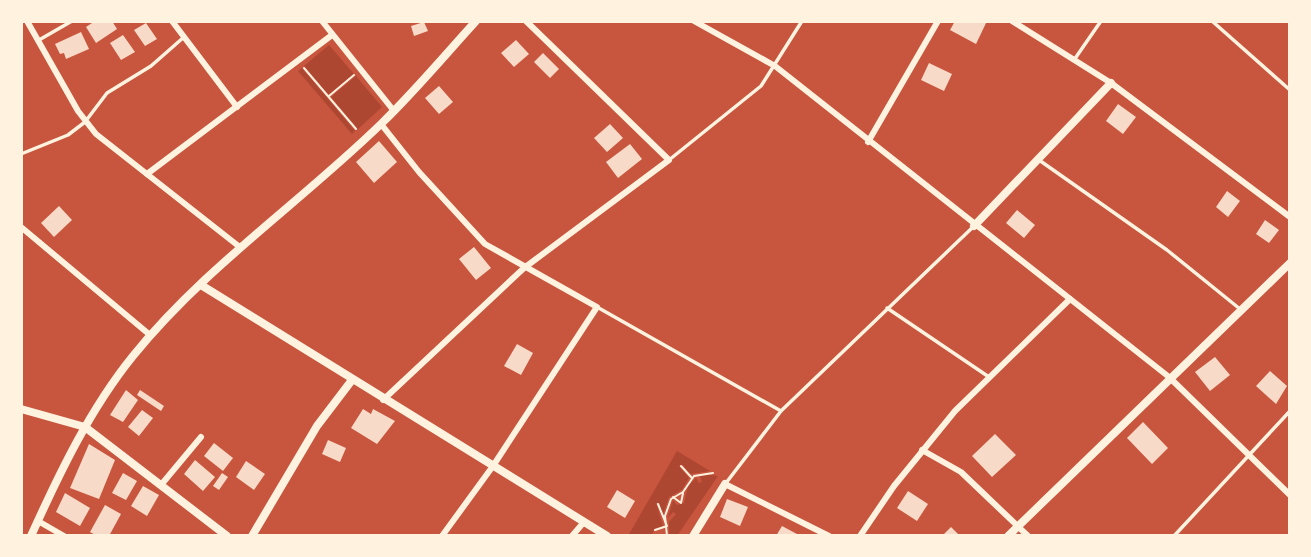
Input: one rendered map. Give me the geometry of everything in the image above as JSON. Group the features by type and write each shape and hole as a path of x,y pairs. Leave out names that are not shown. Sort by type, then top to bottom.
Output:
{"street":[{"path":"27,21 85,122 241,248"},
{"path":"172,21 237,107"},
{"path":"322,21 394,111"},
{"path":"32,536 85,427 109,388 150,335 241,248 381,124 476,21"},
{"path":"383,400 524,268 669,160 526,21"},
{"path":"694,21 775,66 974,226 1169,377 1290,495"},
{"path":"868,142 938,21"},
{"path":"1013,21 1111,82 1290,217"},
{"path":"147,174 332,35"},
{"path":"974,226 1111,82"},
{"path":"381,124 419,172 485,244 597,307 493,466 442,536"},
{"path":"21,227 150,335"},
{"path":"1008,536 1169,377 1290,263"},
{"path":"201,285 383,400 607,536"},
{"path":"860,536 922,450 989,377 1070,299"},
{"path":"252,536 317,426 352,380"},
{"path":"21,409 85,427 227,536"},
{"path":"161,485 201,437"},
{"path":"922,450 961,472 1028,536"},
{"path":"693,536 725,484 829,536"},
{"path":"38,521 64,536"},
{"path":"572,536 584,522"}],"lane":[{"path":"38,41 72,21"},
{"path":"669,160 761,86 802,21"},
{"path":"1074,60 1101,21"},
{"path":"1212,21 1290,90"},
{"path":"21,155 68,135 85,122 107,93 151,66 184,37"},
{"path":"1038,159 1167,250 1240,309"},
{"path":"725,484 781,411 974,226"},
{"path":"597,307 781,411"},
{"path":"887,308 989,377"},
{"path":"1174,536 1290,411"}],"path":[{"path":"303,68 356,129"},
{"path":"328,97 360,70"},
{"path":"681,466 692,478"},
{"path":"673,497 681,503 683,492 692,478 713,473"},
{"path":"667,536 666,513 673,497 683,492"},
{"path":"658,504 667,526"},
{"path":"655,530 667,526"}],"shaded area":[{"path":"329,45 354,74 329,95 304,66"},
{"path":"302,68 355,131 352,134 298,71"},
{"path":"356,76 382,107 358,129 331,97"},
{"path":"677,451 710,471 690,474 683,465 679,466 689,478 682,490 669,497 663,515 659,503 656,503 663,526 654,529 652,536 628,536"},
{"path":"700,476 718,476 677,536 669,536 669,522 676,514 673,512 668,518 673,500 677,505 684,503 688,486 696,478 699,483 702,482"}],"building":[{"path":"95,21 112,21 117,29 96,43 86,27"},
{"path":"955,21 987,21 976,44 950,30"},
{"path":"424,22 428,31 414,36 411,26"},
{"path":"146,23 157,39 145,46 134,30"},
{"path":"81,32 89,49 66,59 55,44"},
{"path":"123,35 135,52 121,60 110,43"},
{"path":"516,40 529,54 514,67 501,53"},
{"path":"543,53 559,69 550,78 534,62"},
{"path":"929,63 952,74 944,91 921,80"},
{"path":"439,86 453,102 439,114 425,98"},
{"path":"1118,104 1136,117 1123,134 1106,121"},
{"path":"610,124 623,138 607,152 594,138"},
{"path":"379,141 397,162 374,183 356,162"},
{"path":"630,144 642,159 618,178 606,162"},
{"path":"1227,191 1240,201 1228,217 1216,207"},
{"path":"59,206 72,220 54,237 41,223"},
{"path":"1017,210 1035,225 1024,238 1006,223"},
{"path":"1265,220 1279,230 1269,243 1256,234"},
{"path":"474,247 491,268 476,280 459,259"},
{"path":"517,344 533,353 521,375 504,366"},
{"path":"1215,357 1230,375 1210,391 1195,372"},
{"path":"1270,371 1287,386 1276,404 1256,386"},
{"path":"126,390 138,400 123,422 110,415"},
{"path":"140,390 164,406 161,411 137,395"},
{"path":"363,409 371,414 373,409 395,421 377,444 351,428"},
{"path":"142,410 153,418 139,436 128,427"},
{"path":"1143,422 1168,448 1152,464 1127,438"},
{"path":"995,434 1016,455 992,477 972,456"},
{"path":"328,440 346,448 340,462 322,454"},
{"path":"214,443 233,458 223,471 204,456"},
{"path":"89,444 115,460 99,499 70,488"},
{"path":"195,460 215,477 203,491 184,474"},
{"path":"246,461 265,474 254,490 236,477"},
{"path":"123,473 137,481 126,500 112,493"},
{"path":"222,473 228,477 219,490 213,486"},
{"path":"143,486 159,495 147,516 131,506"},
{"path":"617,490 635,501 625,518 607,507"},
{"path":"908,491 928,504 917,521 897,508"},
{"path":"65,493 90,508 80,526 56,512"},
{"path":"727,499 748,507 740,526 720,517"},
{"path":"105,505 121,514 109,536 97,536 90,532"},
{"path":"782,526 797,534 776,536"},
{"path":"951,527 960,536 942,536"}]}
